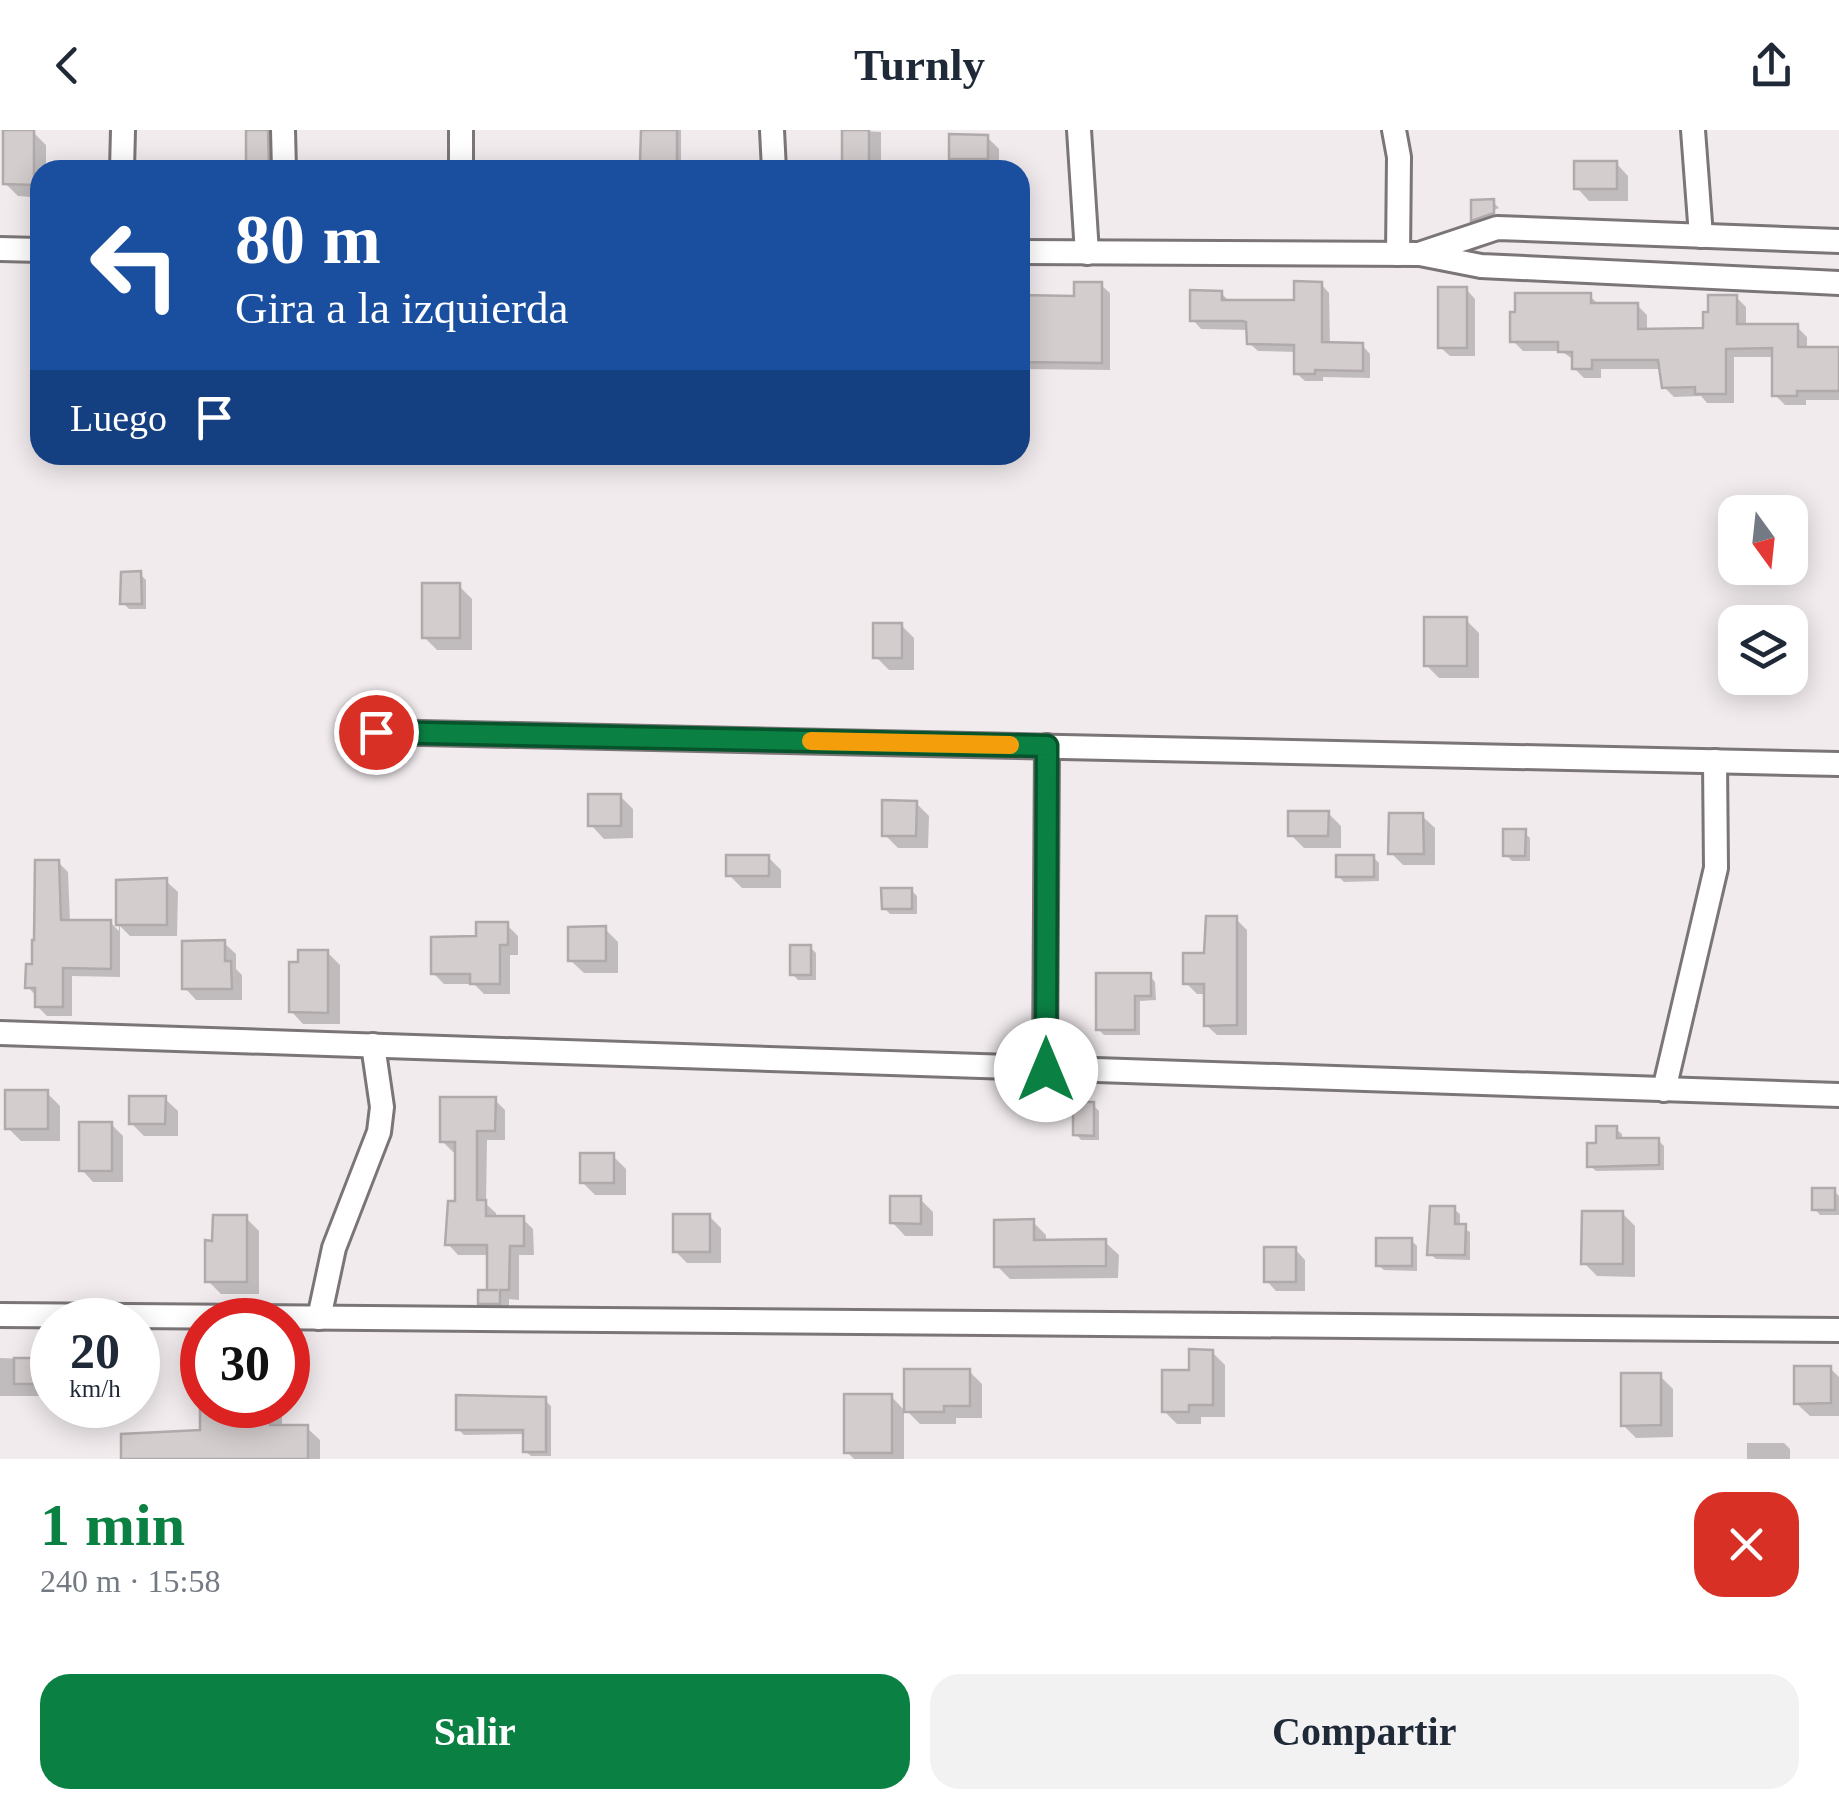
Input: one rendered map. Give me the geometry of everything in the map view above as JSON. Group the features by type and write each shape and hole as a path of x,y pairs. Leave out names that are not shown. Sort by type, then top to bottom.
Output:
{"street":[{"path":"122,160 123,130"},
{"path":"283,130 284,160"},
{"path":"460,130 461,160"},
{"path":"772,130 774,160"},
{"path":"1078,130 1086,253"},
{"path":"1394,130 1409,254"},
{"path":"1693,130 1701,236"},
{"path":"1409,254 1497,228 1839,241"},
{"path":"0,250 30,250"},
{"path":"1030,252 1409,254 1481,266 1839,283"},
{"path":"376,732 1839,764"},
{"path":"1046,1070 1047,746"},
{"path":"1664,1090 1716,868 1716,761"},
{"path":"0,1033 1839,1095"},
{"path":"318,1318 334,1248 379,1132 382,1107 373,1045"},
{"path":"0,1315 1839,1330"}],"building":[{"path":"3,130 34,130 30,185 3,184"},
{"path":"246,130 268,130 269,160 246,160"},
{"path":"641,130 677,130 677,160 640,160"},
{"path":"842,130 869,130 869,160 842,160"},
{"path":"949,134 988,135 988,159 949,159"},
{"path":"1574,161 1617,161 1617,189 1574,189"},
{"path":"1494,199 1494,213 1471,221 1471,200"},
{"path":"1294,281 1322,282 1322,342 1363,343 1363,371 1315,370 1315,374 1294,374 1294,345 1247,344 1246,322 1242,321 1190,321 1190,290 1222,291 1222,300 1294,300"},
{"path":"1074,282 1102,282 1102,363 1030,362 1030,295 1074,296"},
{"path":"1438,287 1467,287 1467,348 1438,348"},
{"path":"1515,293 1591,293 1591,303 1638,303 1638,329 1703,328 1708,295 1737,295 1737,324 1798,324 1798,347 1839,347 1839,391 1797,391 1797,396 1772,396 1772,348 1726,349 1726,394 1695,394 1695,387 1662,388 1658,360 1592,360 1592,369 1572,369 1572,352 1558,352 1558,342 1510,342 1510,312 1515,312"},
{"path":"141,571 142,604 120,604 121,572"},
{"path":"422,583 460,583 460,638 422,638"},
{"path":"1424,617 1467,617 1467,666 1424,666"},
{"path":"873,623 902,623 902,658 873,658"},
{"path":"588,794 621,794 621,826 588,826"},
{"path":"882,800 917,801 916,836 882,836"},
{"path":"1288,811 1329,811 1328,836 1288,836"},
{"path":"1389,813 1423,813 1424,854 1388,854"},
{"path":"1503,829 1526,829 1525,856 1503,856"},
{"path":"726,855 769,855 769,876 726,876"},
{"path":"1336,855 1374,855 1374,877 1336,877"},
{"path":"35,860 59,860 61,920 111,920 111,969 63,968 63,1007 35,1007 35,988 25,988 26,964 32,964 34,940"},
{"path":"167,878 167,925 116,925 116,880"},
{"path":"881,888 912,888 912,909 882,909"},
{"path":"1206,916 1237,916 1237,1025 1204,1026 1204,984 1183,984 1183,953 1204,953"},
{"path":"476,922 508,922 508,945 500,945 500,984 470,984 470,974 431,974 431,937 476,936"},
{"path":"606,926 606,961 568,961 568,927"},
{"path":"225,940 232,989 182,989 182,941"},
{"path":"790,945 811,945 811,975 790,975"},
{"path":"298,950 328,950 328,1013 289,1012 289,962 298,962"},
{"path":"1096,973 1151,973 1151,996 1135,996 1135,1030 1096,1030"},
{"path":"5,1090 48,1090 48,1129 5,1129"},
{"path":"129,1096 166,1096 165,1124 129,1124"},
{"path":"440,1097 496,1097 495,1131 477,1131 477,1200 486,1200 486,1216 524,1216 524,1246 510,1246 509,1290 500,1290 500,1304 478,1304 478,1290 487,1290 487,1245 445,1245 448,1201 455,1201 455,1142 440,1142"},
{"path":"1073,1102 1094,1102 1094,1136 1073,1135"},
{"path":"79,1122 112,1122 112,1171 79,1171"},
{"path":"1596,1126 1617,1126 1617,1138 1659,1138 1659,1165 1587,1167 1587,1143 1596,1143"},
{"path":"580,1153 614,1153 614,1183 580,1183"},
{"path":"1812,1188 1835,1188 1835,1210 1812,1210"},
{"path":"890,1196 921,1196 921,1224 890,1223"},
{"path":"1430,1206 1455,1206 1455,1224 1466,1224 1465,1255 1427,1255"},
{"path":"1582,1211 1623,1211 1623,1264 1581,1264"},
{"path":"673,1214 710,1214 710,1252 673,1252"},
{"path":"213,1215 247,1215 247,1282 205,1282 205,1240 212,1241"},
{"path":"1034,1219 1034,1240 1106,1239 1106,1266 994,1267 994,1220"},
{"path":"1376,1238 1412,1238 1412,1266 1376,1266"},
{"path":"1264,1247 1296,1247 1296,1282 1264,1282"},
{"path":"1189,1349 1213,1350 1213,1405 1189,1405 1189,1412 1162,1412 1162,1370 1189,1370"},
{"path":"14,1358 30,1358 30,1384 14,1384"},
{"path":"1794,1366 1831,1366 1831,1403 1794,1404"},
{"path":"904,1369 970,1369 970,1406 944,1406 944,1412 904,1412"},
{"path":"1621,1373 1661,1373 1661,1425 1621,1426"},
{"path":"844,1394 892,1394 892,1453 844,1453"},
{"path":"456,1395 546,1397 546,1452 523,1452 523,1430 456,1430"},
{"path":"308,1428 308,1459 121,1459 121,1434"}],"slow traffic":[{"path":"811,741 1010,745"}],"route":[{"path":"376,732 1047,746 1046,1070"}]}
